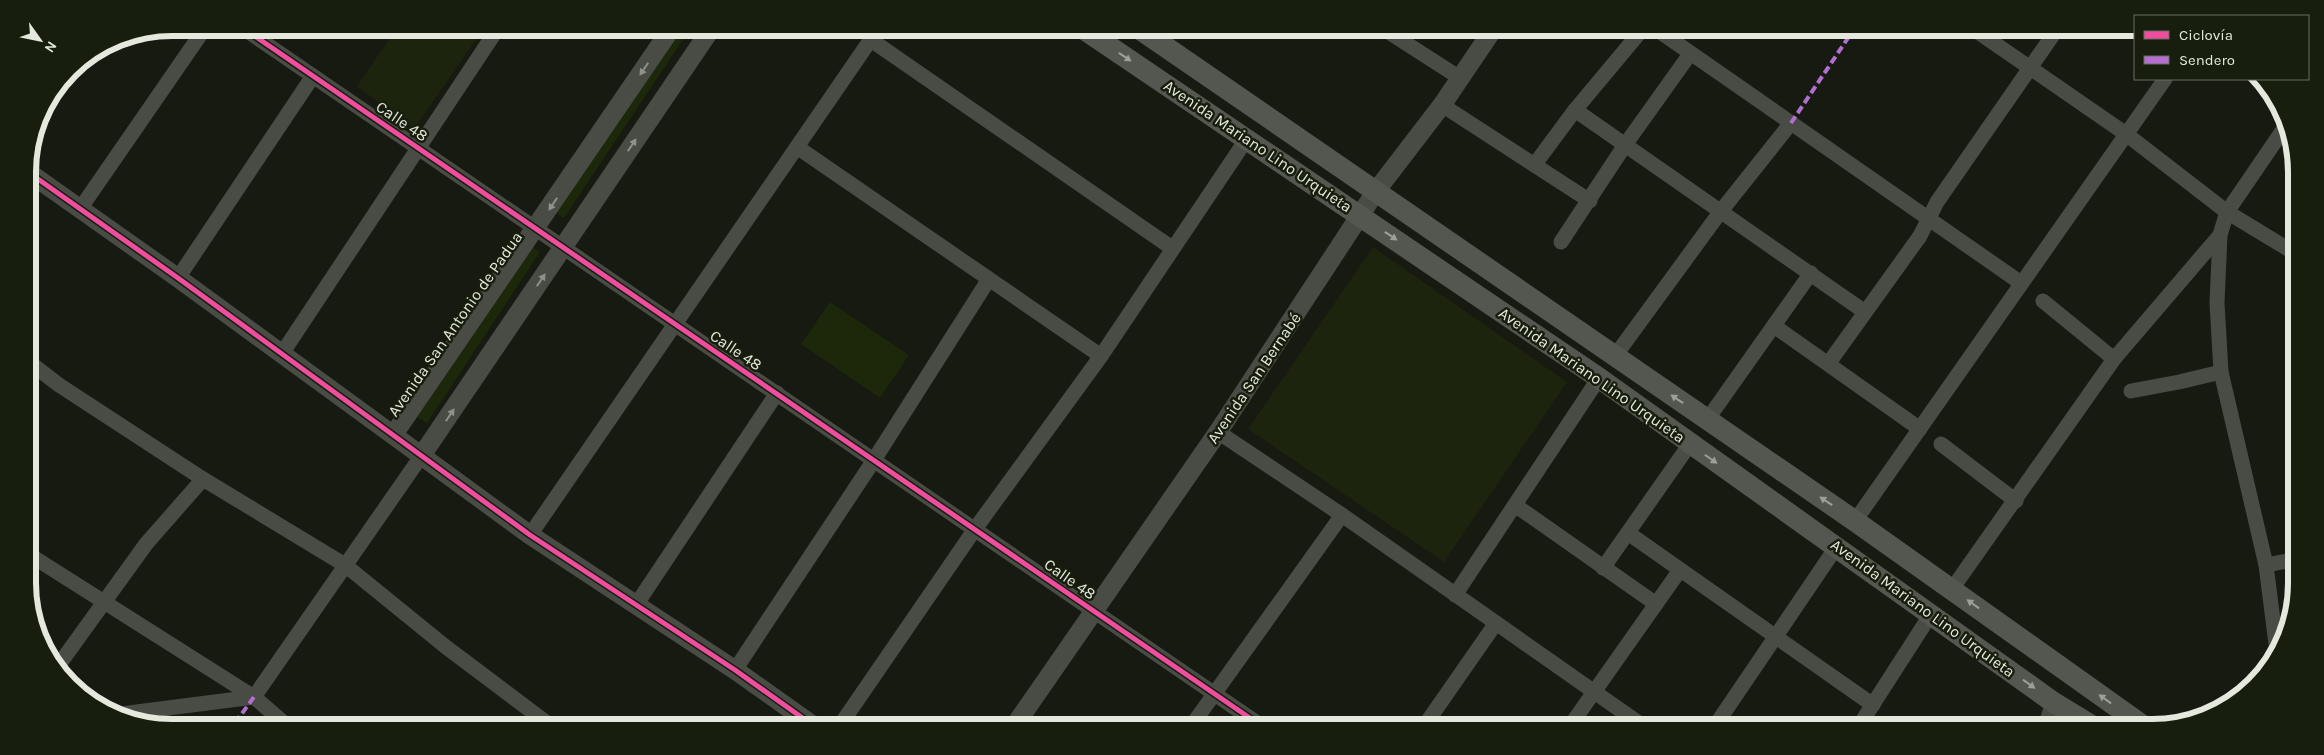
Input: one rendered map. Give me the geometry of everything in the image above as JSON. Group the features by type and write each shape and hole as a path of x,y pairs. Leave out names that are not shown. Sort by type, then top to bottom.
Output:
{"main road":[{"name":"Avenida Mariano Lino Urquieta","path":"1094,36 1599,378 1837,546 2053,702 2079,718"},
{"name":"Avenida Mariano Lino Urquieta","path":"1150,36 1855,521 2132,718"}],"street":[{"path":"80,209 199,36"},
{"name":"Calle 48","path":"256,36 1250,718"},
{"path":"281,354 493,36"},
{"name":"Avenida San Antonio de Padua","path":"394,434 666,36"},
{"path":"133,712 254,697 422,455 706,36"},
{"path":"530,535 873,36"},
{"path":"875,36 1172,248"},
{"path":"1396,36 1460,78"},
{"name":"Avenida San Bernabé","path":"1018,719 1218,432 1376,191 1442,105 1489,36"},
{"path":"1535,164 1575,110 1637,36"},
{"path":"1666,36 2021,283"},
{"path":"1984,36 2126,134 2228,212 2288,249"},
{"path":"1828,364 1920,236 1937,202 2052,36"},
{"path":"1561,242 1590,201 1625,145 1690,54"},
{"path":"178,278 313,76"},
{"path":"1855,521 2163,80"},
{"path":"631,88 658,107"},
{"path":"1442,105 1590,201"},
{"path":"1575,110 1866,312"},
{"path":"1615,356 1721,211 1791,123"},
{"path":"2275,638 2266,565 2221,372 2217,304 2220,235 2228,212 2282,133"},
{"path":"844,719 975,529 1101,356 1246,140"},
{"path":"797,147 1101,356"},
{"path":"37,178 394,434 530,535 735,670 804,719"},
{"path":"1952,589 2016,501 2114,359 2220,235"},
{"path":"1707,420 1811,273"},
{"path":"735,670 874,460 989,279"},
{"path":"2043,301 2114,359"},
{"path":"1774,326 1920,429"},
{"path":"37,368 202,479 345,565 446,647 541,719"},
{"path":"2131,391 2221,372"},
{"path":"1455,595 1599,378"},
{"path":"636,605 777,393"},
{"path":"1218,432 1342,515 1632,718"},
{"path":"1603,568 1690,444"},
{"path":"1941,444 2016,501"},
{"path":"61,661 146,544 202,479"},
{"path":"1515,505 1656,604"},
{"path":"1196,718 1342,515"},
{"path":"1628,533 1776,635 1873,705"},
{"path":"1720,718 1837,546"},
{"path":"36,558 254,697 279,719"},
{"path":"2266,565 2288,561"},
{"path":"1575,718 1680,570"},
{"path":"1864,718 1931,614"},
{"path":"1430,718 1496,623"},
{"path":"2048,718 2053,702"}],"shaded area":[{"path":"391,36 478,36 414,129 357,86"},
{"path":"673,36 685,36 564,218 556,213"},
{"path":"532,247 540,252 427,423 417,417"},
{"path":"1373,247 1567,382 1444,562 1248,429"},
{"path":"830,302 909,355 880,398 801,344"}],"marked path":[{"path":"1791,123 1849,36"},
{"path":"238,719 254,697"}],"cycle path":[{"path":"255,36 1250,718"},
{"path":"37,178 178,278 530,535 735,670 804,719"}]}
